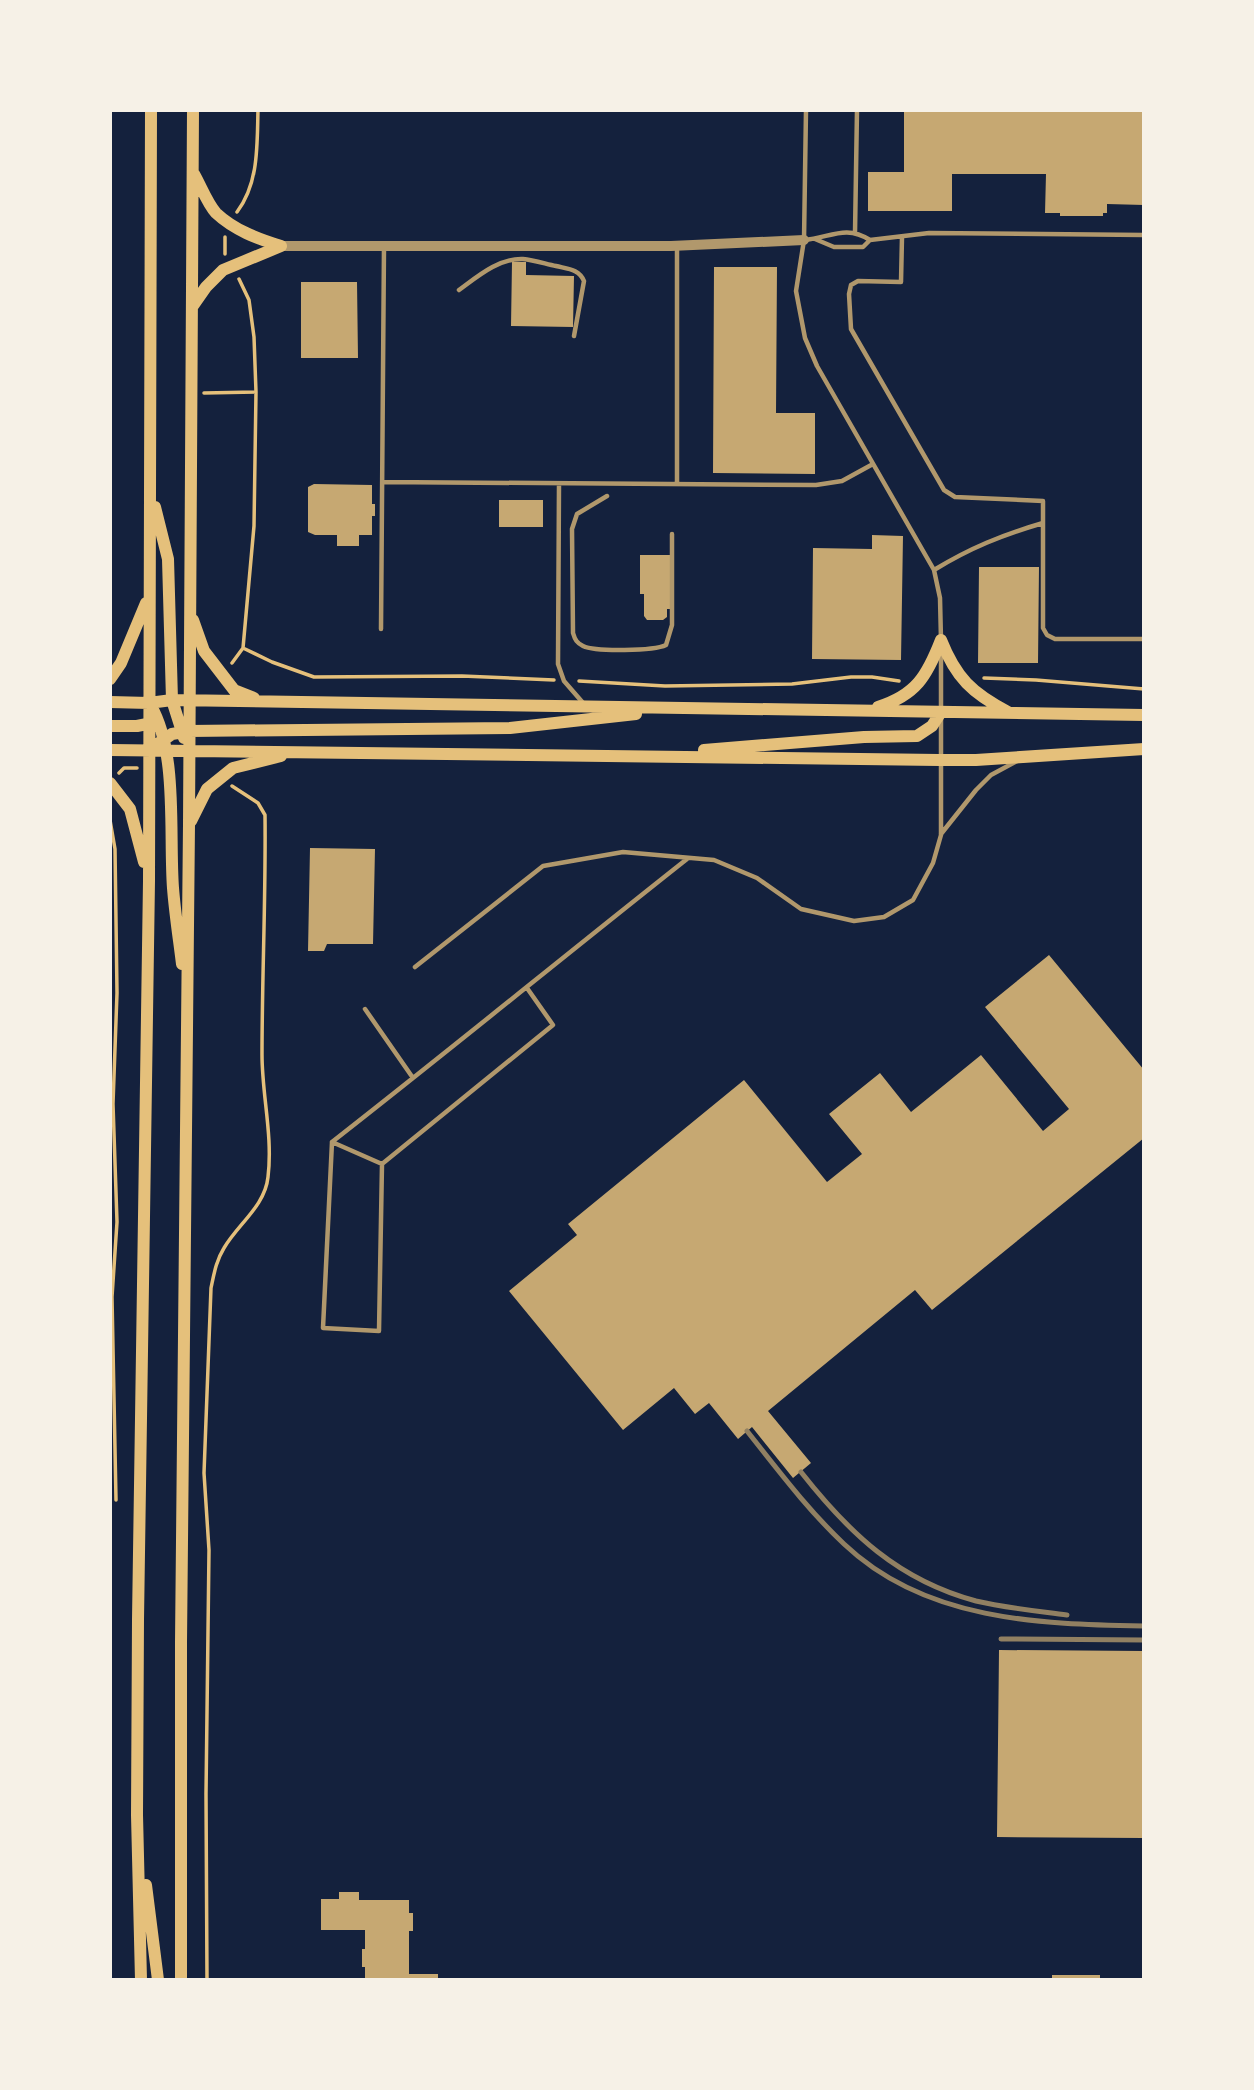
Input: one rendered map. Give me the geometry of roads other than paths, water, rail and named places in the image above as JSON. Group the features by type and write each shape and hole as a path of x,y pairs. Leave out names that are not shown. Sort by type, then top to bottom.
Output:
{"main road":[{"path":"151,110 149,704 166,744 173,888 188,1020"},
{"path":"185,732 189,701 193,110"},
{"path":"193,171 215,212 257,239 281,246"},
{"path":"192,308 206,287 223,270 281,246"},
{"path":"151,490 168,559 174,706 190,750 181,1643 181,1980"},
{"path":"110,679 121,663 149,596"},
{"path":"190,609 204,651 234,690 264,702"},
{"path":"941,640 951,665 968,686 983,699 1012,713"},
{"path":"866,711 895,702 915,688 930,667 941,640"},
{"path":"110,726 155,722 174,706 189,701 1144,715"},
{"path":"110,702 174,706"},
{"path":"166,744 172,734 185,732 510,728 688,708"},
{"path":"628,757 864,737 917,736 932,726 941,712"},
{"path":"140,1976 137,1815 149,750 155,722"},
{"path":"110,750 149,750 166,744 190,750 939,760 1144,749"},
{"path":"190,824 208,789 233,768 300,752"},
{"path":"110,783 130,809 149,881"},
{"path":"137,1815 158,1980"}],"street":[{"path":"281,246 677,246 810,239"}],"lane":[{"path":"415,967 543,866 623,852 714,860 757,878 801,909 854,921 884,917 913,900 933,863 941,835 940,598 934,570 817,366 805,338 796,291 810,239 806,110"},
{"path":"855,233 857,110"},
{"path":"810,239 832,233 855,233 870,240 929,233 1144,234"},
{"path":"902,237 901,282 858,281 851,285 851,329 944,490 955,497 1043,501 1043,628 1047,635 1055,639 1144,639"},
{"path":"810,239 834,247 863,247 870,240"},
{"path":"381,629 384,246"},
{"path":"677,246 677,484"},
{"path":"459,290 485,271 508,261 525,259 572,269 581,274 584,281 574,336"},
{"path":"382,482 826,484 842,481 874,463"},
{"path":"559,484 558,664 564,681 588,707"},
{"path":"607,496 577,514 572,529 573,634 576,641 582,645 592,649 656,648 666,645 672,625 672,534"},
{"path":"934,570 997,537 1043,523"},
{"path":"941,835 991,775 1027,756"},
{"path":"527,988 552,1025 382,1164 379,1331 323,1328 332,1142 688,858"},
{"path":"365,1009 413,1078"},
{"path":"332,1142 382,1164"}],"railway":[{"path":"747,1431 806,1504 844,1544 876,1570 910,1589 985,1613 1064,1623 1144,1626"},
{"path":"801,1472 857,1534 877,1552 922,1581 976,1601 1067,1615"},
{"path":"1001,1639 1144,1640"}]}
